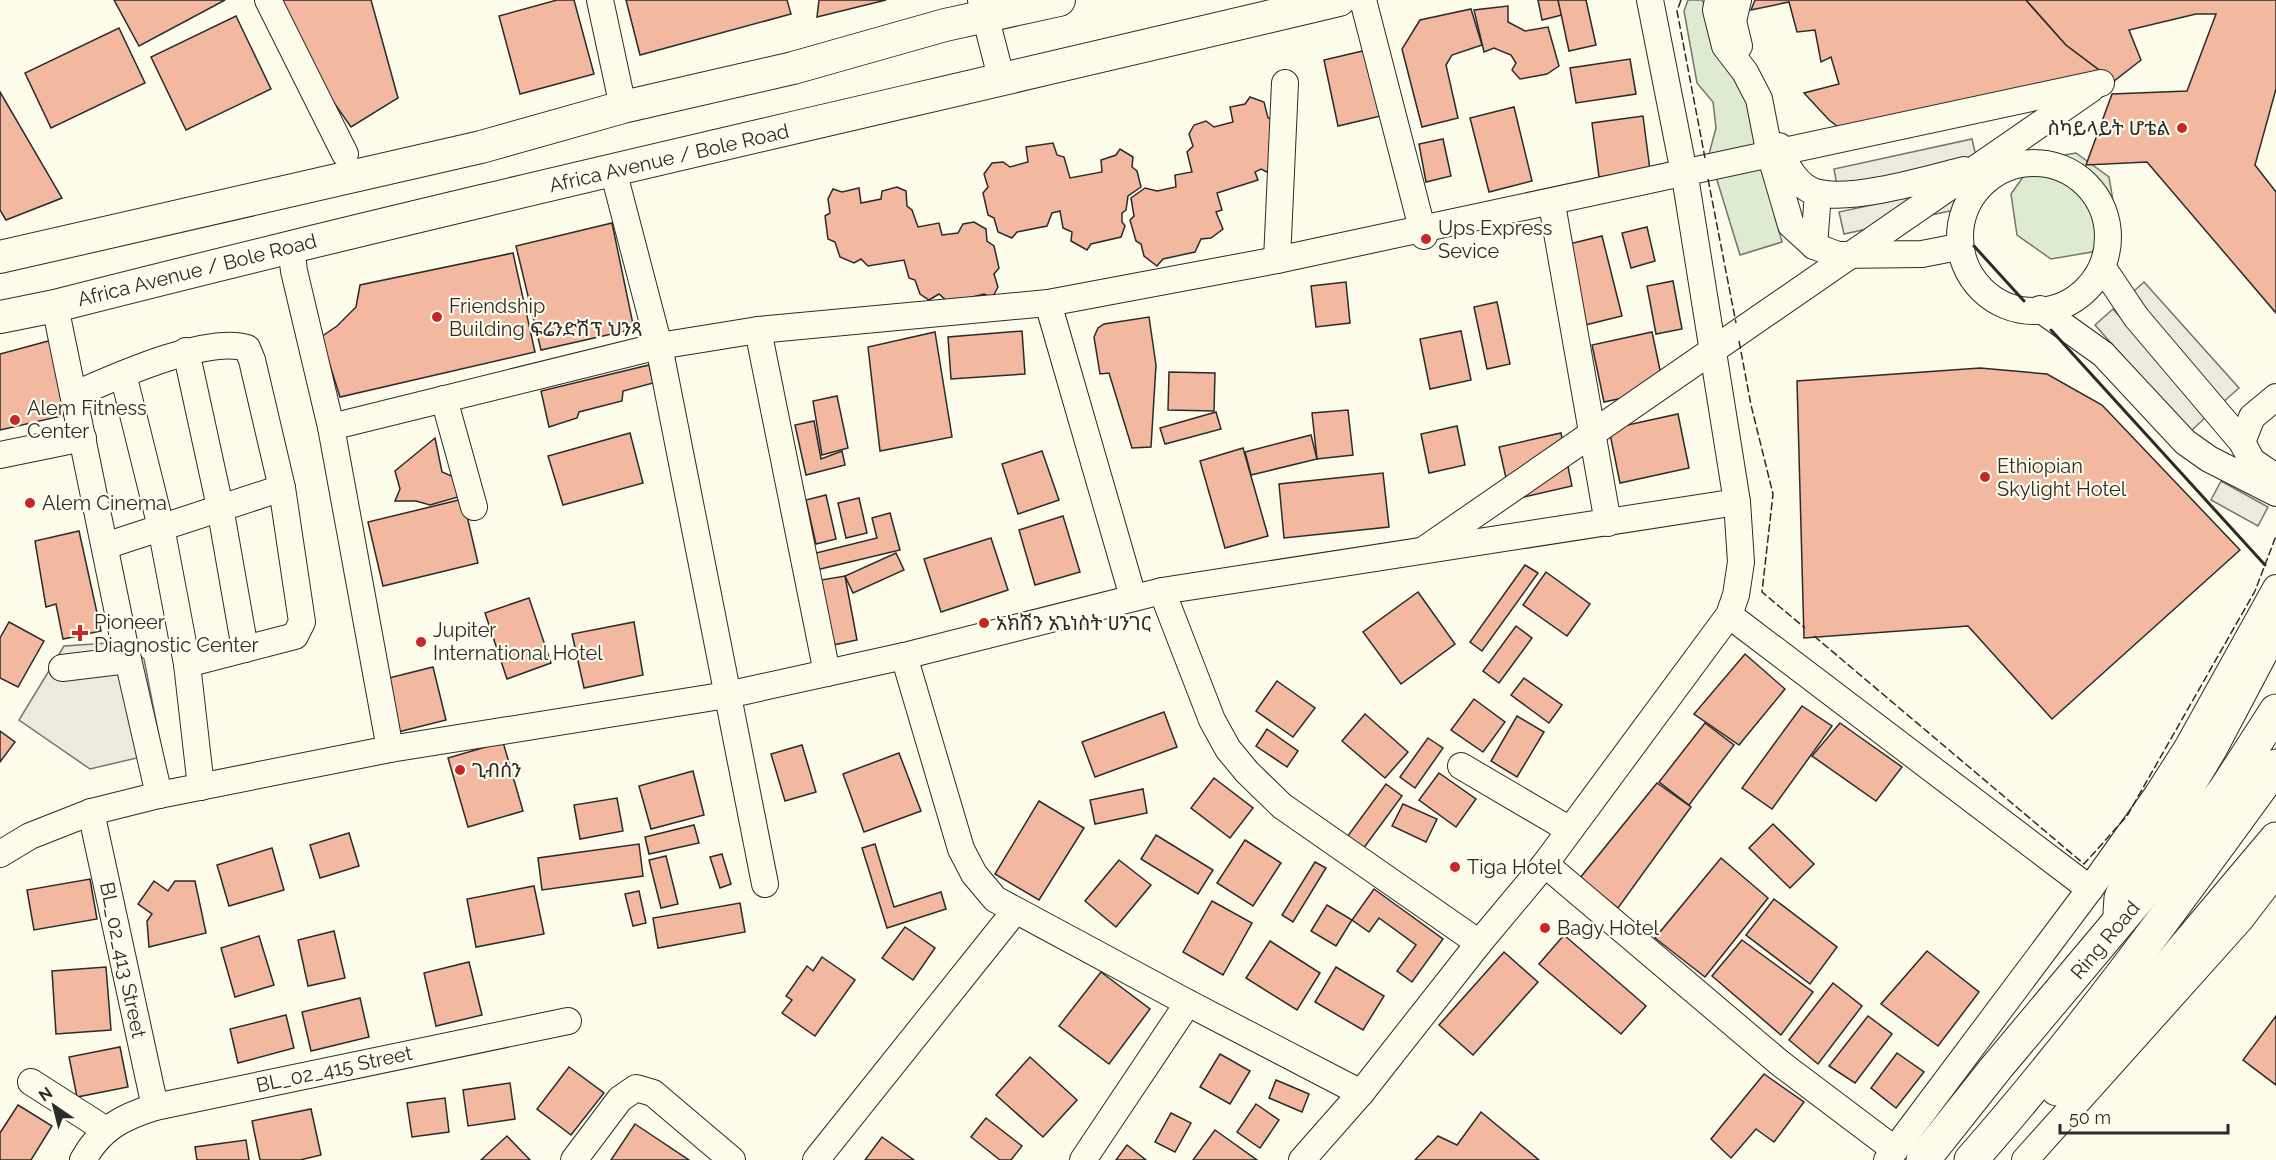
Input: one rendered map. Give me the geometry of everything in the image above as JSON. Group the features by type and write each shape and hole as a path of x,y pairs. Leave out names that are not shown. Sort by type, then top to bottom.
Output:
{"highway":[{"path":"2119,923 2121,898 2134,867 2174,809 2210,749 2276,624"},
{"name":"Ring Road","path":"1902,1157 1996,1068 2119,923 2225,790 2276,711"},
{"name":"Ring Road","path":"1971,1160 2010,1116 2113,989 2276,766"},
{"path":"1986,1160 2138,1003 2276,840"}],"main road":[{"path":"0,256 481,147 624,107 793,68 983,8 1059,0"},
{"name":"Africa Avenue / Bole Road","path":"0,317 55,306 291,246 1002,81 1339,0"}],"street":[{"path":"268,0 345,154"},
{"path":"600,0 624,107"},
{"path":"1363,0 1424,236"},
{"path":"1302,1160 1361,1093 1479,943 1545,864 1729,615 1736,595 1741,562 1737,502 1686,183 1650,0"},
{"path":"1718,0 1716,10 1725,46 1745,72 1759,99 1780,195 1791,225 1814,246 1838,255 1923,254 1958,247"},
{"path":"1738,0 1733,21 1735,33 1742,52 1762,74 1773,105 1780,148 1790,173 1818,193 1848,195 1982,165 2000,169 2046,162 2087,182 2109,223 2103,268 2072,303 2022,312 1977,288 1958,247 1966,201 2000,169"},
{"path":"983,8 1002,81"},
{"path":"1277,260 1285,83"},
{"path":"1424,236 2101,83"},
{"path":"331,427 659,346 759,330 1048,303 1277,260 2101,83"},
{"path":"1420,552 2101,83"},
{"path":"613,170 659,346 765,884"},
{"path":"1424,236 1686,183"},
{"path":"1814,246 1818,193"},
{"path":"1552,210 1608,523"},
{"path":"291,246 294,271 331,427 390,749"},
{"path":"2103,268 2136,317 2242,442 2252,461 2276,477"},
{"path":"1048,303 1133,597"},
{"path":"55,306 128,660 159,795"},
{"path":"2040,309 2103,354 2185,442 2209,459 2276,494"},
{"path":"759,330 827,673"},
{"path":"74,395 186,351 238,345 247,348 252,360 282,488 302,622 295,636 187,663"},
{"path":"186,351 220,507 245,649"},
{"path":"123,374 161,527 187,663 201,787"},
{"path":"2242,442 2252,417 2276,397"},
{"path":"444,399 474,507"},
{"path":"0,455 83,438"},
{"path":"105,546 282,488"},
{"path":"0,854 30,836 91,812 159,795 390,749 727,695 904,656 1162,591 1737,502"},
{"path":"1545,864 1781,1064 1902,1157 2157,795 2187,748 2276,588"},
{"path":"1162,591 1212,720 1228,749 1247,772 1282,806 1479,943"},
{"path":"1729,615 2090,889"},
{"path":"904,656 962,849 974,874 995,899 1361,1093"},
{"path":"62,668 128,660"},
{"path":"1461,766 1570,830"},
{"name":"BL_02_413 Street","path":"91,812 155,1107"},
{"path":"2025,1160 2240,920 2276,873"},
{"path":"816,1160 1015,911"},
{"path":"1083,1160 1188,1003"},
{"name":"BL_02_415 Street","path":"83,1160 106,1130 129,1115 155,1107 568,1021"},
{"path":"31,1082 106,1130"},
{"path":"574,1160 620,1099 636,1088 652,1092 732,1160"}],"green space":[{"path":"1688,0 1702,0 1710,12 1755,109 1769,174 1775,217 1782,242 1740,255 1709,154 1716,128 1713,102 1697,83 1684,11"},
{"path":"2076,153 2109,177 2116,218 2092,252 2051,259 2017,235 2011,194 2035,160"}],"shaded area":[{"path":"1972,139 1977,161 1838,191 1834,169"},
{"path":"1977,182 1982,204 1844,234 1839,212"},
{"path":"2144,282 2239,388 2221,404 2126,298"},
{"path":"2113,309 2208,415 2190,432 2095,325"},
{"path":"2221,481 2268,507 2258,526 2211,500"},
{"path":"124,642 144,659 162,752 90,769 19,720 64,646"}],"building":[{"path":"114,0 225,0 139,46"},
{"path":"262,0 371,0 398,98 351,127"},
{"path":"557,0 574,0 594,74 520,94 499,16"},
{"path":"626,0 787,0 791,14 640,55"},
{"path":"819,0 886,0 817,17"},
{"path":"1538,0 1558,0 1562,15 1542,20"},
{"path":"1558,0 1586,0 1596,45 1569,51"},
{"path":"1755,0 2026,0 2066,45 2114,81 2003,106 1849,135 1829,120 1804,93 1839,84 1831,57 1821,62 1815,30 1797,32 1789,2 1751,10"},
{"name":"ስካይላይት ሆቴል","path":"2026,0 2276,0 2276,89 2255,165 2276,192 2276,313 2147,162 2086,165 2112,94 2187,91 2216,14 2196,14 2129,30 2141,60 2114,81 2066,45"},
{"path":"1508,6 1508,22 1525,31 1548,27 1559,66 1547,74 1520,79 1512,70 1516,63 1511,55 1494,48 1484,52 1474,10"},
{"path":"1471,9 1482,45 1452,55 1446,65 1458,118 1422,127 1402,49 1420,20"},
{"path":"236,16 271,89 186,130 151,57"},
{"path":"119,28 145,83 51,128 25,73"},
{"path":"1371,49 1385,115 1338,126 1324,60"},
{"path":"1630,59 1636,94 1576,103 1570,68"},
{"path":"0,92 62,198 6,220 0,210"},
{"path":"1250,97 1264,102 1268,118 1272,119 1276,160 1267,172 1261,169 1255,172 1258,180 1217,193 1222,210 1216,212 1223,229 1211,238 1201,239 1195,252 1163,259 1157,266 1144,256 1141,244 1136,241 1130,220 1134,216 1131,198 1145,188 1157,191 1176,187 1175,175 1192,172 1187,152 1193,146 1189,134 1194,125 1206,121 1214,127 1233,122 1230,107 1245,104"},
{"path":"1514,107 1532,181 1489,192 1470,118"},
{"path":"1643,116 1650,170 1599,177 1592,123"},
{"path":"1443,139 1451,176 1426,182 1419,144"},
{"path":"1053,143 1057,155 1064,157 1070,178 1102,172 1101,160 1116,155 1120,149 1133,157 1132,167 1137,171 1141,187 1128,196 1126,210 1122,213 1122,222 1125,226 1121,237 1091,244 1087,250 1071,241 1072,232 1063,228 1060,211 1052,213 1047,226 1017,232 1012,238 998,232 994,218 988,215 983,193 988,187 984,174 992,163 1003,162 1010,167 1028,162 1026,147"},
{"path":"897,187 906,191 907,206 912,210 918,227 939,223 942,235 958,233 963,224 974,222 986,229 987,241 994,246 999,268 994,274 998,287 992,298 984,294 949,303 939,294 929,300 920,294 915,280 909,278 904,260 868,266 861,259 854,263 840,257 835,242 828,239 825,216 830,213 828,199 833,189 842,192 859,188 861,203 881,199 882,191"},
{"path":"612,223 634,329 541,350 516,246"},
{"path":"1647,227 1655,261 1631,268 1622,233"},
{"path":"1602,236 1622,316 1585,325 1565,245"},
{"name":"Friendship Building ፍሬንድሽፕ ህንጻ","path":"513,253 535,352 340,397 321,337 337,326 356,307 360,285"},
{"path":"1673,281 1682,329 1656,334 1647,286"},
{"path":"1346,282 1350,323 1316,327 1311,286"},
{"path":"1497,302 1510,364 1487,369 1474,307"},
{"path":"1149,317 1156,365 1151,447 1132,448 1109,373 1100,374 1094,337 1098,328 1104,324"},
{"path":"1022,331 1025,374 951,379 948,337"},
{"path":"1461,331 1471,380 1430,389 1420,339"},
{"path":"935,332 952,437 880,451 868,347"},
{"path":"1652,332 1664,389 1604,402 1592,345"},
{"path":"52,340 66,415 0,430 0,354"},
{"path":"649,365 653,383 623,391 622,401 579,412 577,418 549,427 541,391"},
{"name":"Ethiopian Skylight Hotel","path":"1980,368 2047,374 2102,405 2240,550 2052,719 1968,626 1804,638 1797,381"},
{"path":"1169,372 1215,373 1214,411 1168,410"},
{"path":"837,396 848,448 822,455 813,401"},
{"path":"1348,410 1353,455 1317,459 1312,413"},
{"path":"1216,412 1221,429 1165,444 1160,428"},
{"path":"1678,414 1689,468 1620,483 1609,429"},
{"path":"814,421 821,459 842,451 845,465 806,475 795,425"},
{"path":"1457,426 1465,465 1429,473 1421,434"},
{"path":"630,433 643,483 563,505 548,456"},
{"path":"1561,433 1572,486 1511,500 1499,447"},
{"path":"1311,435 1317,459 1251,475 1245,452"},
{"path":"435,438 442,472 454,477 458,497 430,505 416,501 395,501 400,489 395,471"},
{"path":"1243,448 1268,536 1225,548 1200,461"},
{"path":"1042,451 1059,500 1018,514 1002,464"},
{"path":"1383,473 1389,527 1284,538 1279,484"},
{"path":"826,495 836,539 816,544 806,500"},
{"path":"859,498 867,533 846,538 838,503"},
{"path":"463,499 478,563 383,586 368,522"},
{"path":"890,513 900,550 816,570 812,554 877,538 872,518"},
{"path":"1063,516 1080,572 1035,585 1019,530"},
{"path":"79,531 101,631 63,639 56,604 46,607 35,541"},
{"path":"991,538 1008,590 941,612 924,559"},
{"path":"896,553 904,570 853,593 845,576"},
{"path":"1525,565 1538,573 1482,651 1470,642"},
{"path":"1546,572 1590,604 1567,636 1523,605"},
{"path":"845,576 857,640 833,645 821,580"},
{"path":"1418,592 1455,644 1401,684 1363,632"},
{"path":"529,598 551,663 507,679 485,613"},
{"path":"9,622 44,641 18,687 0,678 0,638"},
{"path":"634,622 643,675 584,688 572,634"},
{"path":"1516,626 1532,638 1499,683 1483,671"},
{"path":"1745,654 1785,689 1739,745 1694,714"},
{"path":"433,667 446,720 394,733 381,680"},
{"path":"1524,678 1562,705 1549,723 1511,695"},
{"path":"1277,681 1315,708 1293,737 1256,711"},
{"path":"1474,699 1505,722 1483,752 1451,730"},
{"path":"1802,706 1832,726 1772,809 1742,788"},
{"path":"1164,712 1177,747 1095,777 1082,742"},
{"path":"1365,714 1408,752 1385,778 1342,741"},
{"path":"1517,716 1544,732 1517,777 1491,761"},
{"path":"1705,723 1734,745 1689,805 1659,782"},
{"path":"1840,723 1902,767 1876,801 1812,756"},
{"path":"1267,729 1298,751 1287,767 1256,746"},
{"path":"0,731 15,742 0,762"},
{"path":"1428,738 1443,748 1415,788 1400,777"},
{"path":"503,742 523,811 468,827 448,758"},
{"path":"802,745 816,792 785,801 771,754"},
{"path":"899,753 921,811 864,832 843,774"},
{"path":"693,771 704,815 651,829 639,786"},
{"path":"1439,773 1476,799 1456,827 1419,800"},
{"path":"1214,778 1253,808 1230,838 1191,808"},
{"path":"1657,783 1691,807 1618,908 1580,878"},
{"path":"1386,784 1402,796 1363,849 1347,837"},
{"path":"1143,789 1147,813 1095,824 1090,800"},
{"path":"617,798 623,831 580,839 574,805"},
{"path":"1039,801 1084,828 1039,900 995,874"},
{"path":"1403,804 1437,819 1426,842 1392,826"},
{"path":"1773,824 1814,864 1790,888 1749,848"},
{"path":"694,825 699,843 649,854 645,837"},
{"path":"349,833 359,866 320,878 310,845"},
{"path":"1156,835 1213,870 1198,894 1141,859"},
{"path":"1245,840 1281,863 1253,906 1217,883"},
{"path":"639,844 643,876 542,890 538,858"},
{"path":"875,844 894,907 941,892 946,909 887,928 862,848"},
{"path":"272,848 284,890 229,906 217,865"},
{"path":"722,854 731,884 720,888 710,857"},
{"path":"666,856 678,904 661,908 649,860"},
{"path":"1721,858 1768,898 1705,977 1655,938"},
{"path":"1119,860 1151,885 1116,927 1085,901"},
{"path":"1315,862 1326,868 1293,922 1282,915"},
{"path":"90,879 97,919 34,930 27,890"},
{"path":"154,881 168,891 175,881 195,881 206,933 149,947 147,921 152,914 138,904"},
{"path":"534,886 544,934 476,947 467,899"},
{"path":"1374,889 1443,939 1412,982 1397,971 1416,945 1379,918 1369,932 1352,920"},
{"path":"639,891 646,923 633,926 625,894"},
{"path":"1774,899 1837,947 1810,984 1746,935"},
{"path":"1212,901 1252,923 1223,975 1183,952"},
{"path":"740,903 745,932 658,948 653,918"},
{"path":"1327,905 1352,920 1336,946 1311,931"},
{"path":"905,927 935,948 913,980 882,958"},
{"path":"334,931 345,978 308,986 298,940"},
{"path":"1564,935 1646,1006 1621,1034 1539,964"},
{"path":"259,936 274,985 235,997 221,948"},
{"path":"1742,940 1813,992 1781,1035 1712,976"},
{"path":"1270,941 1320,973 1297,1010 1246,978"},
{"path":"1927,951 1979,992 1938,1046 1881,1004"},
{"path":"1504,952 1538,982 1473,1055 1439,1025"},
{"path":"822,957 855,980 815,1036 782,1013 792,1000 786,996 807,966 813,971"},
{"path":"469,962 482,1015 436,1026 424,973"},
{"path":"106,967 111,1030 56,1034 52,971"},
{"path":"1336,967 1384,996 1363,1030 1315,1002"},
{"path":"1101,972 1150,1009 1109,1064 1059,1026"},
{"path":"1833,983 1862,1006 1818,1064 1789,1040"},
{"path":"360,998 369,1037 311,1051 302,1012"},
{"path":"286,1015 294,1048 238,1063 230,1029"},
{"path":"1868,1016 1892,1034 1855,1083 1829,1066"},
{"path":"2276,1016 2276,1085 2243,1060"},
{"path":"120,1047 128,1087 77,1097 69,1057"},
{"path":"1897,1053 1924,1072 1896,1108 1871,1088"},
{"path":"1220,1054 1250,1071 1230,1104 1200,1087"},
{"path":"1030,1057 1077,1100 1043,1137 996,1095"},
{"path":"569,1067 604,1093 571,1135 537,1109"},
{"path":"1764,1074 1804,1102 1774,1142 1756,1129 1731,1158 1711,1139"},
{"path":"1276,1080 1309,1094 1302,1112 1269,1098"},
{"path":"510,1083 515,1119 468,1126 463,1090"},
{"path":"445,1098 449,1132 412,1137 407,1103"},
{"path":"1256,1104 1279,1120 1260,1148 1237,1132"},
{"path":"18,1105 52,1126 31,1160 0,1160 0,1133"},
{"path":"311,1109 321,1155 300,1160 260,1160 252,1121"},
{"path":"1481,1112 1539,1160 1415,1160 1438,1136 1457,1145"},
{"path":"1171,1113 1191,1123 1175,1152 1155,1142"},
{"path":"986,1118 1022,1146 1011,1160 1000,1160 971,1137"},
{"path":"635,1124 689,1160 611,1160"},
{"path":"1215,1130 1257,1160 1193,1160"},
{"path":"507,1136 530,1160 481,1160"},
{"path":"882,1137 914,1160 865,1160"},
{"path":"246,1140 249,1160 197,1160 195,1147"},
{"path":"1127,1145 1146,1160 1116,1160"}],"fence":[{"path":"1681,0 1677,11 1705,158"},
{"path":"1708,179 1736,323"},
{"path":"1739,341 1751,405 1773,494 1762,592 1805,628"},
{"path":"1814,636 2084,864 2127,816 2255,591 2276,536"}],"wall":[{"path":"1974,246 2024,301"},
{"path":"2051,330 2265,565"}],"place":[{"name":"ስካይላይት ሆቴል","path":"2182,128"},
{"name":"Ups Express Sevice","path":"1426,239"},
{"name":"Friendship Building ፍሬንድሽፕ ህንጻ","path":"437,317"},
{"name":"Alem Fitness Center","path":"15,420"},
{"name":"Ethiopian Skylight Hotel","path":"1985,477"},
{"name":"Alem Cinema","path":"30,503"},
{"name":"አክሽን አጌነስት ሀንገር","path":"984,623"},
{"name":"Pioneer Diagnostic Center","path":"80,633"},
{"name":"Jupiter International Hotel","path":"421,642"},
{"name":"ጊብሰን","path":"460,770"},
{"name":"Tiga Hotel","path":"1455,867"},
{"name":"Bagy Hotel","path":"1545,928"}]}
